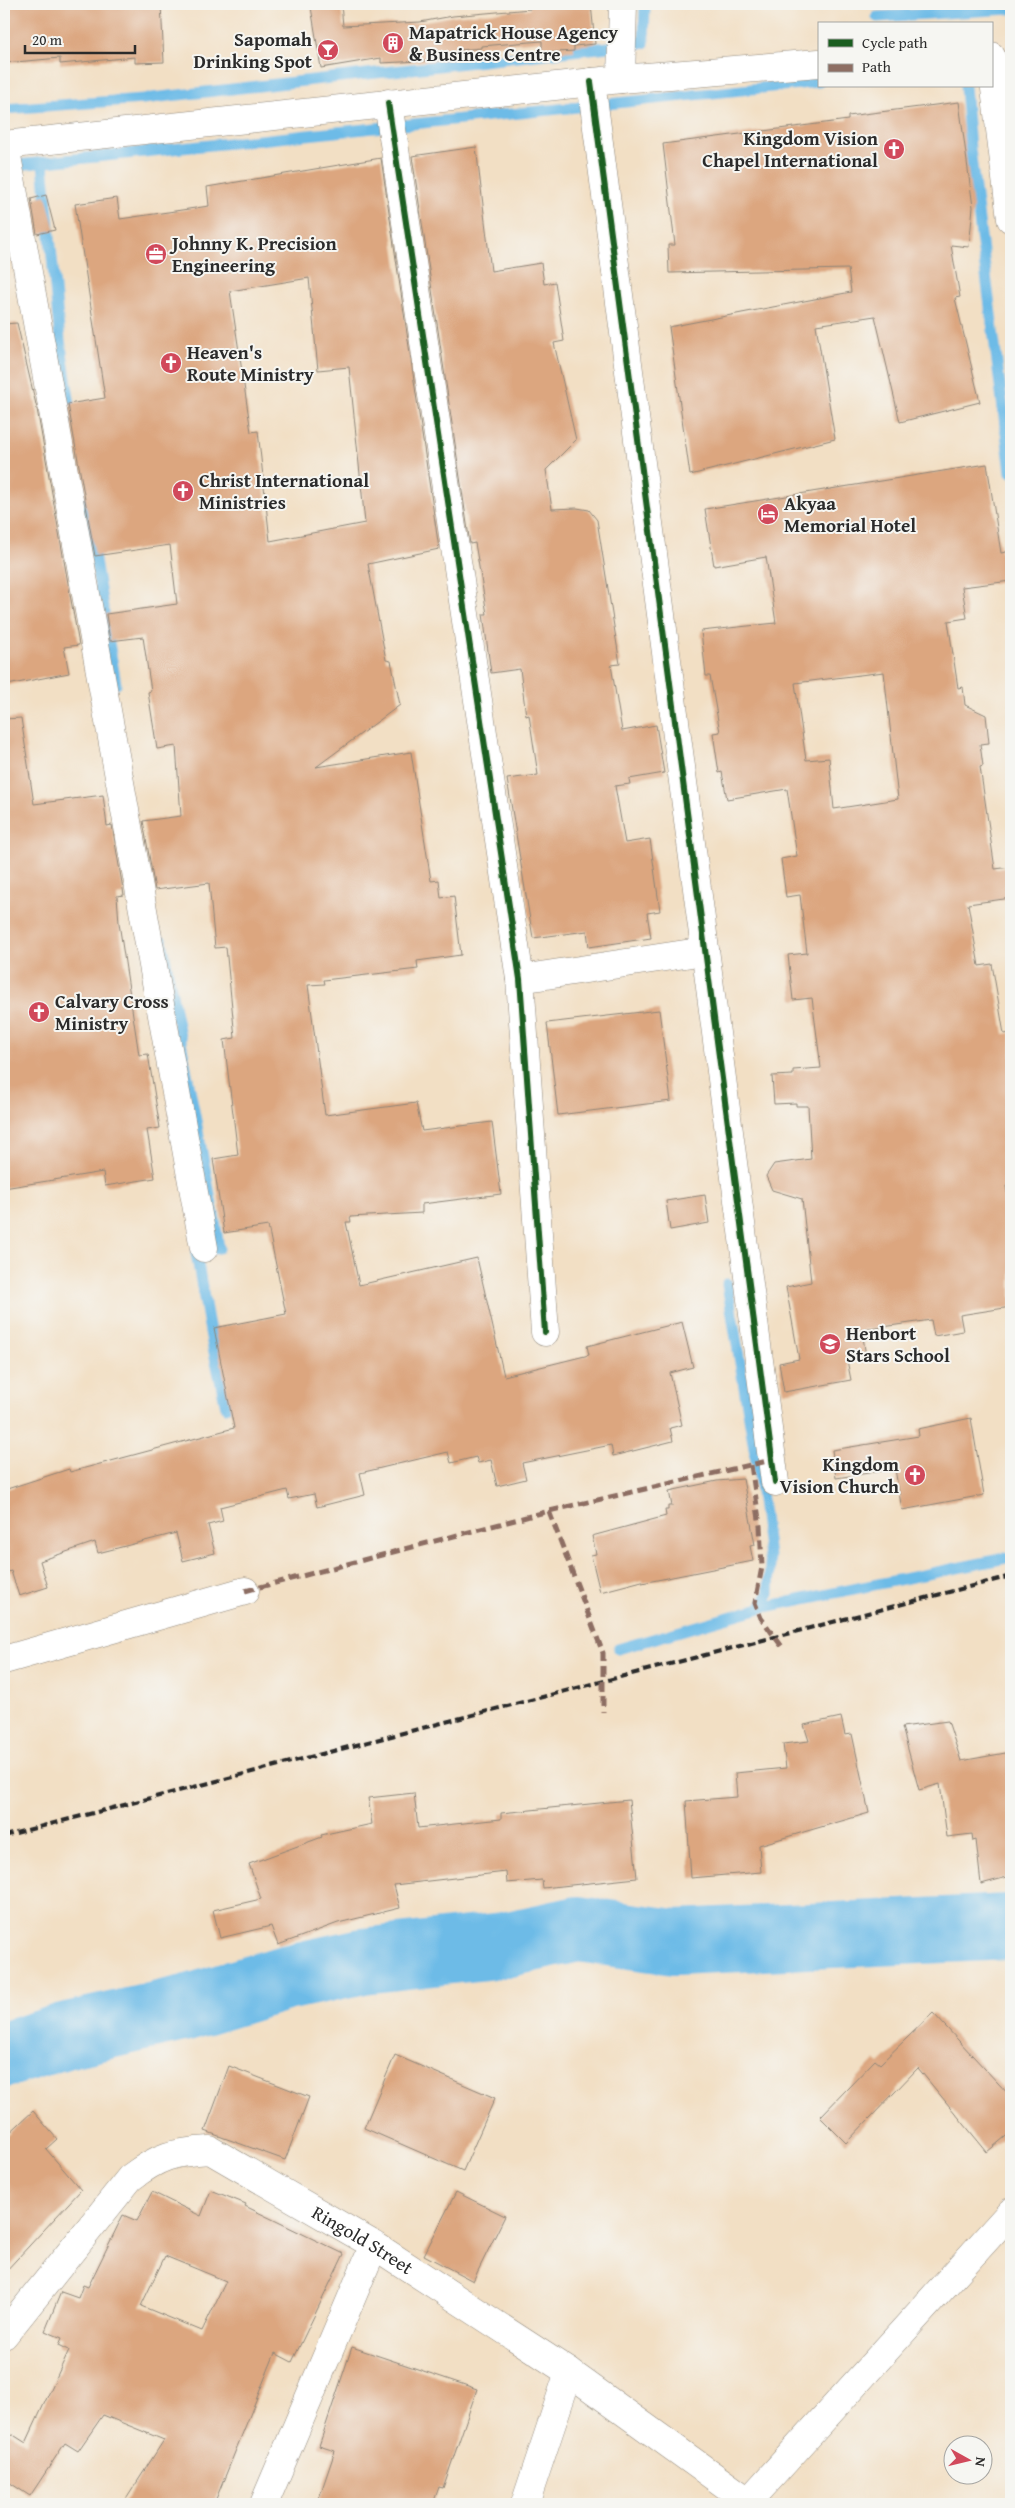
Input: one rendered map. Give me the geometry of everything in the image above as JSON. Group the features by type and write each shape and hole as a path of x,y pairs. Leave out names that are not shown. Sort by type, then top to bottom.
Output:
{"street":[{"path":"621,79 623,4"},
{"path":"992,49 1011,49"},
{"path":"204,1248 4,145 591,82 818,63"},
{"path":"992,64 1011,219"},
{"path":"591,82 775,1482"},
{"path":"388,103 520,979 545,1332"},
{"path":"520,979 705,951"},
{"path":"4,1660 245,1591"},
{"name":"Ringold Street","path":"4,2335 130,2178 154,2161 183,2151 210,2150 374,2245 569,2372 751,2503"},
{"path":"751,2503 1011,2212"},
{"path":"264,2504 374,2245"},
{"path":"525,2504 569,2372"}],"building":[{"path":"4,4 161,4 164,62 135,63 135,57 60,64 60,58 4,63"},
{"path":"341,4 343,26 420,22 453,16 530,9 530,4 591,4 595,44 574,46 574,51 542,53 542,41 481,46 481,48 460,50 462,59 381,63 381,58 321,68 311,7"},
{"path":"959,102 973,207 969,247 951,245 960,297 955,298 980,402 900,422 875,316 816,325 835,439 690,475 669,327 851,292 848,269 669,273 668,245 675,245 663,144 848,120 848,116"},
{"path":"476,147 491,271 541,263 544,284 555,282 564,341 554,343 576,440 546,470 552,509 577,508 589,510 597,520 620,664 611,665 622,731 656,725 664,773 629,779 630,784 615,786 625,843 650,839 660,911 647,913 651,938 589,947 587,931 533,938 507,779 538,775 529,715 526,716 520,669 491,673 483,614 487,614 475,543 470,544 412,156"},
{"path":"381,158 439,549 368,564 386,660 391,661 400,705 316,767 411,752 431,881 439,880 441,898 454,896 461,955 417,961 418,969 324,980 325,984 308,985 325,1115 416,1103 422,1131 492,1122 501,1194 422,1204 422,1213 350,1217 351,1222 346,1222 359,1285 477,1258 504,1376 589,1355 587,1346 682,1322 693,1367 670,1373 682,1425 670,1428 673,1441 613,1456 611,1445 522,1463 526,1479 497,1486 491,1460 478,1463 476,1457 451,1463 448,1452 360,1473 365,1495 317,1507 314,1494 289,1499 287,1490 220,1507 223,1521 208,1525 215,1553 183,1561 176,1533 98,1553 95,1542 40,1561 48,1587 19,1596 11,1571 4,1573 4,1490 69,1469 70,1472 234,1428 214,1328 286,1314 268,1226 224,1233 213,1159 238,1155 224,1040 235,1038 226,947 215,948 209,883 155,890 143,821 181,816 176,746 157,749 148,692 151,691 143,637 110,641 106,614 177,604 170,545 95,556 68,404 105,398 75,204 117,198 120,219 209,206 207,187","holes":["309,278 318,370 349,367 365,523 270,541 258,431 251,432 230,291"]},
{"path":"46,195 55,230 37,234 31,199"},
{"path":"17,323 37,409 79,645 64,647 69,673 7,685 4,667 4,324"},
{"path":"987,464 1001,553 1011,551 1011,581 962,587 967,618 948,621 958,688 963,687 965,705 986,715 989,743 980,744 983,766 980,767 995,869 1011,867 1011,898 968,904 979,966 992,964 1004,1034 1011,1033 1011,1185 1006,1186 1011,1214 1011,1307 960,1315 963,1331 934,1336 931,1320 862,1330 866,1357 847,1360 851,1380 784,1392 779,1363 799,1359 786,1287 811,1282 802,1199 772,1190 766,1176 774,1164 811,1159 808,1106 796,1106 796,1103 774,1104 772,1076 793,1075 793,1070 821,1068 812,998 793,1000 788,955 807,953 800,895 786,897 781,859 797,856 787,789 727,799 722,772 719,773 713,733 720,732 710,676 706,676 701,631 776,623 766,557 714,566 705,509","holes":["884,672 898,799 834,809 829,758 806,760 795,683"]},
{"path":"21,718 34,804 103,795 107,826 112,825 124,895 117,896 119,923 139,1055 148,1054 160,1128 147,1130 155,1178 105,1186 103,1172 4,1188 4,719"},
{"path":"659,1010 671,1101 558,1115 547,1023"},
{"path":"705,1195 709,1223 670,1230 666,1201"},
{"path":"971,1418 984,1495 902,1510 895,1469 836,1478 832,1450 919,1436 918,1429"},
{"path":"743,1479 755,1545 750,1546 753,1561 642,1583 642,1581 600,1592 591,1555 596,1554 592,1536 666,1516 665,1510 668,1510 668,1506 672,1506 669,1491 717,1481"},
{"path":"841,1717 845,1735 852,1734 869,1813 759,1845 761,1872 691,1878 686,1801 737,1797 735,1773 786,1768 783,1744 809,1741 804,1725"},
{"path":"948,1721 961,1761 1011,1752 1011,1876 981,1884 976,1840 973,1841 972,1834 947,1837 940,1784 919,1790 902,1727"},
{"path":"414,1793 418,1828 501,1819 501,1813 629,1800 637,1878 543,1888 542,1880 507,1883 506,1872 394,1885 400,1908 338,1923 278,1945 271,1926 220,1938 213,1910 261,1899 249,1864 322,1837 321,1835 372,1824 368,1798"},
{"path":"933,2013 1011,2097 1011,2132 987,2152 918,2068 846,2143 820,2117 875,2060 880,2064"},
{"path":"395,2055 495,2098 463,2171 364,2128"},
{"path":"229,2066 309,2097 285,2160 205,2131"},
{"path":"33,2111 57,2139 46,2149 81,2190 4,2273 4,2138"},
{"path":"211,2190 246,2204 245,2206 344,2254 292,2362 275,2353 214,2504 123,2504 164,2440 103,2415 78,2451 65,2443 30,2496 4,2479 4,2429 26,2443 69,2350 59,2345 62,2338 45,2331 61,2292 78,2298 83,2285 88,2287 123,2215 137,2221 152,2192 201,2216","holes":["165,2256 226,2281 202,2331 141,2306"]},
{"path":"456,2192 505,2216 473,2281 424,2255"},
{"path":"352,2347 477,2389 443,2488 439,2487 433,2504 317,2504 335,2451 319,2446"}],"waterway":[{"path":"4,109 143,99 644,43 645,4"},
{"path":"877,17 1011,9"},
{"path":"8,166 818,82"},
{"path":"965,88 970,149 1011,472"},
{"path":"43,164 60,340 72,418"},
{"path":"84,495 116,684"},
{"path":"162,941 219,1248 196,1253 212,1343 226,1407"},
{"path":"727,1284 756,1460"},
{"path":"758,1467 770,1565 769,1593 760,1608"},
{"path":"618,1649 760,1608 1011,1557"},
{"path":"4,2055 64,2036 186,2008 285,1978 363,1961 504,1945 578,1929 675,1942 1011,1927"}],"railway":[{"path":"4,1836 1011,1576"}],"marked path":[{"path":"245,1591 549,1511 772,1460"},
{"path":"751,1465 760,1526 762,1567 755,1603 761,1618 783,1648"},
{"path":"549,1511 603,1653 603,1712"}],"cycle path":[{"path":"591,82 775,1482"},
{"path":"388,103 520,979 545,1332"}],"place":[{"name":"Mapatrick House Agency & Business Centre","path":"393,43"},
{"name":"Sapomah Drinking Spot","path":"328,50"},
{"name":"Kingdom Vision Chapel International","path":"894,149"},
{"name":"Johnny K. Precision Engineering","path":"156,254"},
{"name":"Heaven's Route Ministry","path":"171,363"},
{"name":"Christ International Ministries","path":"183,491"},
{"name":"Akyaa Memorial Hotel","path":"768,514"},
{"name":"Calvary Cross Ministry","path":"39,1012"},
{"name":"Henbort Stars School","path":"830,1344"},
{"name":"Kingdom Vision Church","path":"915,1475"}]}
